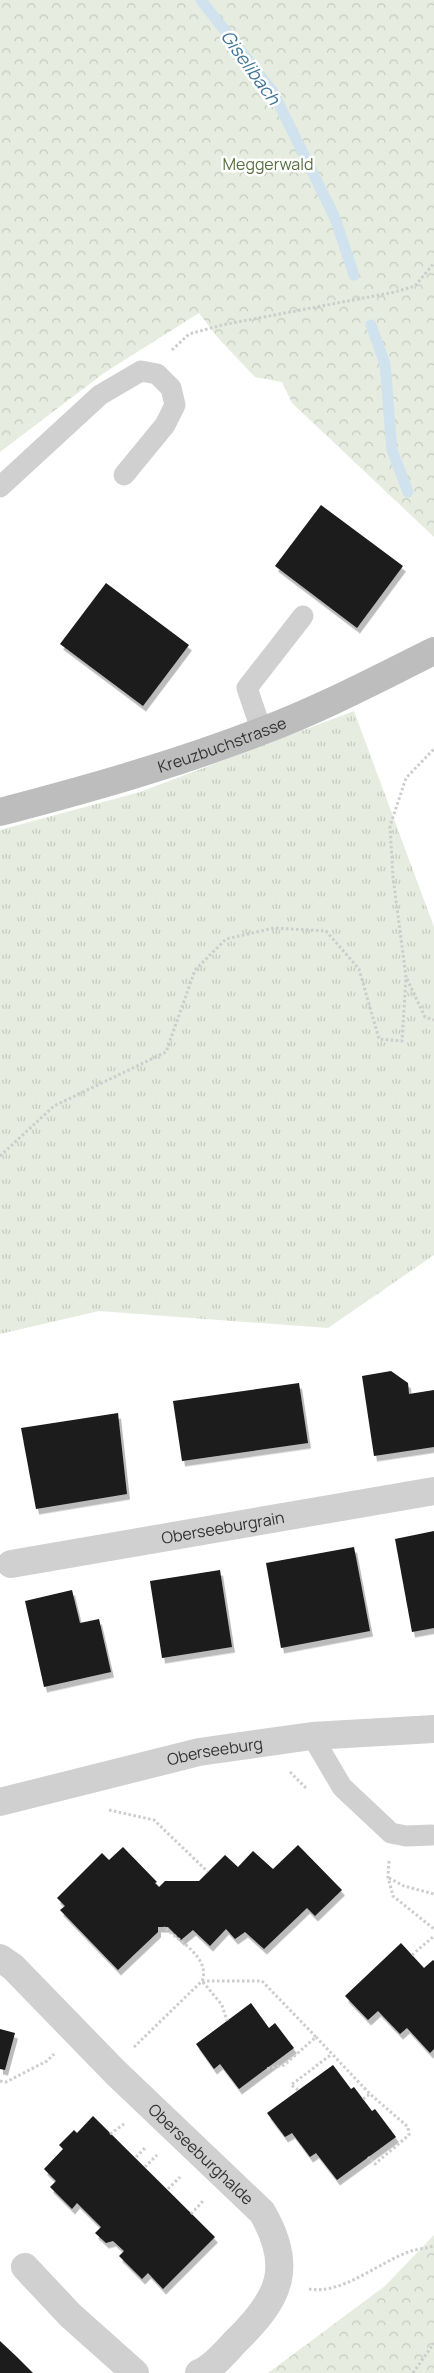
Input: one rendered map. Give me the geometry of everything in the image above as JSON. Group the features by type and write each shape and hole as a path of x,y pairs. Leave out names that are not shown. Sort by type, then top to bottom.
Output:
{"street":[{"name":"Kreuzbuchstrasse","path":"0,812 116,781 262,732 336,700 434,651"},
{"name":"Oberseeburgrain","path":"11,1564 434,1491"},
{"name":"Oberseeburg","path":"0,1802 199,1752 312,1736 434,1729"},
{"name":"Oberseeburghalde","path":"0,1958 13,1967 115,2072 262,2212 273,2231 278,2250 278,2284 273,2296 254,2323 199,2373"},
{"path":"24,2267 70,2315 135,2373"}],"lane":[{"path":"0,487 100,395 141,371 157,374 171,388 175,405 165,425 124,475"},
{"path":"262,732 247,688 303,616"},
{"path":"312,1736 342,1786 392,1834 406,1836 432,1835"}],"path":[{"path":"148,372 189,334 222,325 395,292 415,286 434,263"},
{"path":"0,1156 54,1106 166,1052 195,970 226,939 274,928 326,930 359,969 379,1039 402,1041 406,977 393,876 390,826 406,778 434,749"},
{"path":"406,977 425,1017 434,1020"},
{"path":"100,1808 154,1820 208,1872"},
{"path":"392,1834 388,1877 392,1896 434,1929"},
{"path":"388,1877 404,1886 434,1894"},
{"path":"139,2043 202,1981 206,1973 202,1961 164,1927"},
{"path":"412,1955 434,1936"},
{"path":"202,1981 222,2006 227,2021"},
{"path":"202,1981 262,1982 370,2094 408,2127 409,2135 375,2164 368,2157"},
{"path":"266,2069 284,2065 316,2037"},
{"path":"0,2081 6,2082 47,2061 61,2048"},
{"path":"298,2090 292,2085 332,2054"},
{"path":"362,2099 370,2094"},
{"path":"278,2284 320,2291 344,2283 411,2251 434,2246"},
{"path":"414,2373 434,2343"}],"green space":[{"name":"Meggerwald","path":"0,0 434,0 434,537 292,403 282,382 255,377 218,338 199,313 104,373 0,452"},
{"path":"354,711 434,927 434,1255 328,1328 99,1311 0,1334 0,830 140,792"},
{"path":"434,2235 434,2373 268,2373 385,2286"}],"building":[{"path":"321,505 403,566 357,628 275,566"},
{"path":"106,583 189,645 143,706 60,644"},
{"path":"391,1371 408,1383 409,1394 434,1390 434,1447 374,1456 362,1376"},
{"path":"299,1383 308,1443 182,1461 173,1401"},
{"path":"118,1413 127,1494 36,1509 21,1428"},
{"path":"434,1531 434,1628 412,1632 395,1539"},
{"path":"354,1547 370,1631 281,1648 266,1563"},
{"path":"220,1570 232,1647 162,1658 150,1581"},
{"path":"72,1590 80,1623 99,1619 111,1672 44,1687 25,1601"},
{"path":"298,1845 342,1890 315,1916 307,1908 264,1949 245,1932 235,1939 226,1929 210,1946 193,1930 181,1940 168,1927 158,1927 158,1932 118,1970 60,1910 65,1906 57,1898 102,1853 109,1860 123,1847 157,1882 155,1883 159,1887 165,1881 199,1881 225,1855 238,1867 253,1851 273,1869"},
{"path":"401,1943 424,1968 434,1961 434,2049 430,2053 407,2028 400,2034 378,2011 368,2020 345,1996"},
{"path":"251,2003 269,2028 275,2023 294,2048 239,2089 220,2064 214,2069 196,2044"},
{"path":"0,2029 15,2033 5,2070 0,2069"},
{"path":"333,2065 351,2089 354,2087 372,2111 375,2109 396,2137 337,2180 316,2153 310,2157 292,2133 285,2137 267,2113"},
{"path":"93,2116 215,2237 163,2289 148,2273 142,2279 119,2256 124,2251 113,2241 106,2243 95,2233 101,2227 77,2203 72,2209 50,2187 56,2181 44,2169 63,2149 59,2145 74,2130 77,2133"},
{"path":"0,2341 17,2357 33,2373 0,2373"}],"waterway":[{"name":"Giselibach","path":"201,0 273,92 335,218 354,275"},
{"name":"Giselibach","path":"371,325 385,364 392,450 408,492"}]}
